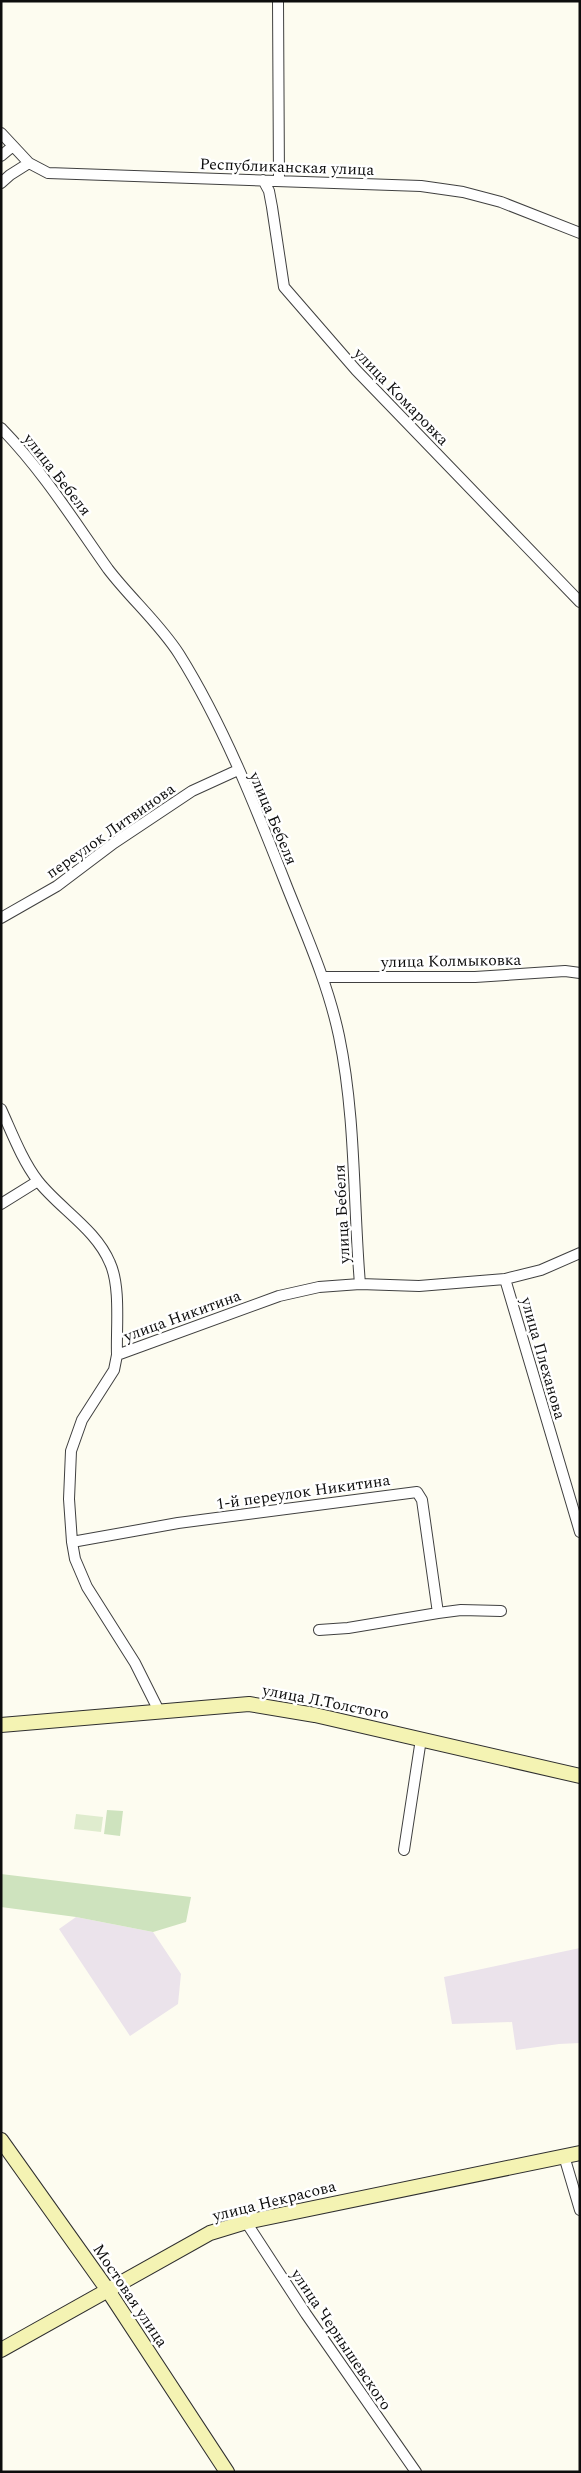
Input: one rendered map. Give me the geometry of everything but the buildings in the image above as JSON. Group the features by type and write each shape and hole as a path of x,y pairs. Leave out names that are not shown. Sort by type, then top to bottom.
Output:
{"street":[{"path":"278,1 279,181"},
{"name":"Республиканская улица","path":"1,133 29,163 48,173 421,186 463,192 501,202 580,233"},
{"path":"1,156 13,146"},
{"path":"1,183 10,174 29,163"},
{"name":"улица Комаровка","path":"262,180 269,191 284,287 356,370 580,602"},
{"name":"улица Бебеля","path":"1,428 18,446 62,501 110,571 178,652 238,770 261,821 324,977 339,1035 350,1103 360,1284"},
{"name":"переулок Литвинова","path":"1,918 57,886 114,843 192,791 238,770"},
{"name":"улица Колмыковка","path":"324,977 475,977 566,971 580,973"},
{"path":"1,1109 20,1151 38,1181 103,1250 111,1265 115,1288 117,1355"},
{"path":"1,1204 38,1181"},
{"name":"улица Никитина","path":"159,1711 135,1662 87,1588 75,1559 72,1542 69,1499 71,1451 82,1420 114,1370 117,1355 279,1296 319,1287 360,1284 419,1286 505,1279 541,1270 580,1253"},
{"name":"улица Плеханова","path":"505,1279 579,1525"},
{"name":"1-й переулок Никитина","path":"72,1542 178,1523 417,1492 422,1500 438,1613"},
{"path":"319,1630 348,1628 461,1610 501,1611"},
{"name":"улица Л.Толстого","path":"1,1725 249,1704 315,1715 580,1776"},
{"path":"404,1850 421,1739"},
{"name":"Мостовая улица","path":"1,2140 108,2289 227,2472"},
{"name":"улица Некрасова","path":"1,2350 210,2233 246,2222 580,2153"},
{"path":"564,2156 580,2210"},
{"name":"улица Чернышевского","path":"246,2222 306,2314 416,2472"}],"shaded area":[{"path":"76,1917 153,1932 181,1974 178,2004 130,2036 59,1929"},
{"path":"580,1948 580,2043 516,2050 512,2022 452,2024 444,1977"}],"green space":[{"path":"107,1810 123,1811 120,1836 104,1834"},
{"path":"76,1814 103,1817 101,1832 74,1829"},
{"path":"1,1874 191,1897 186,1922 153,1932 76,1917 1,1907"}]}
